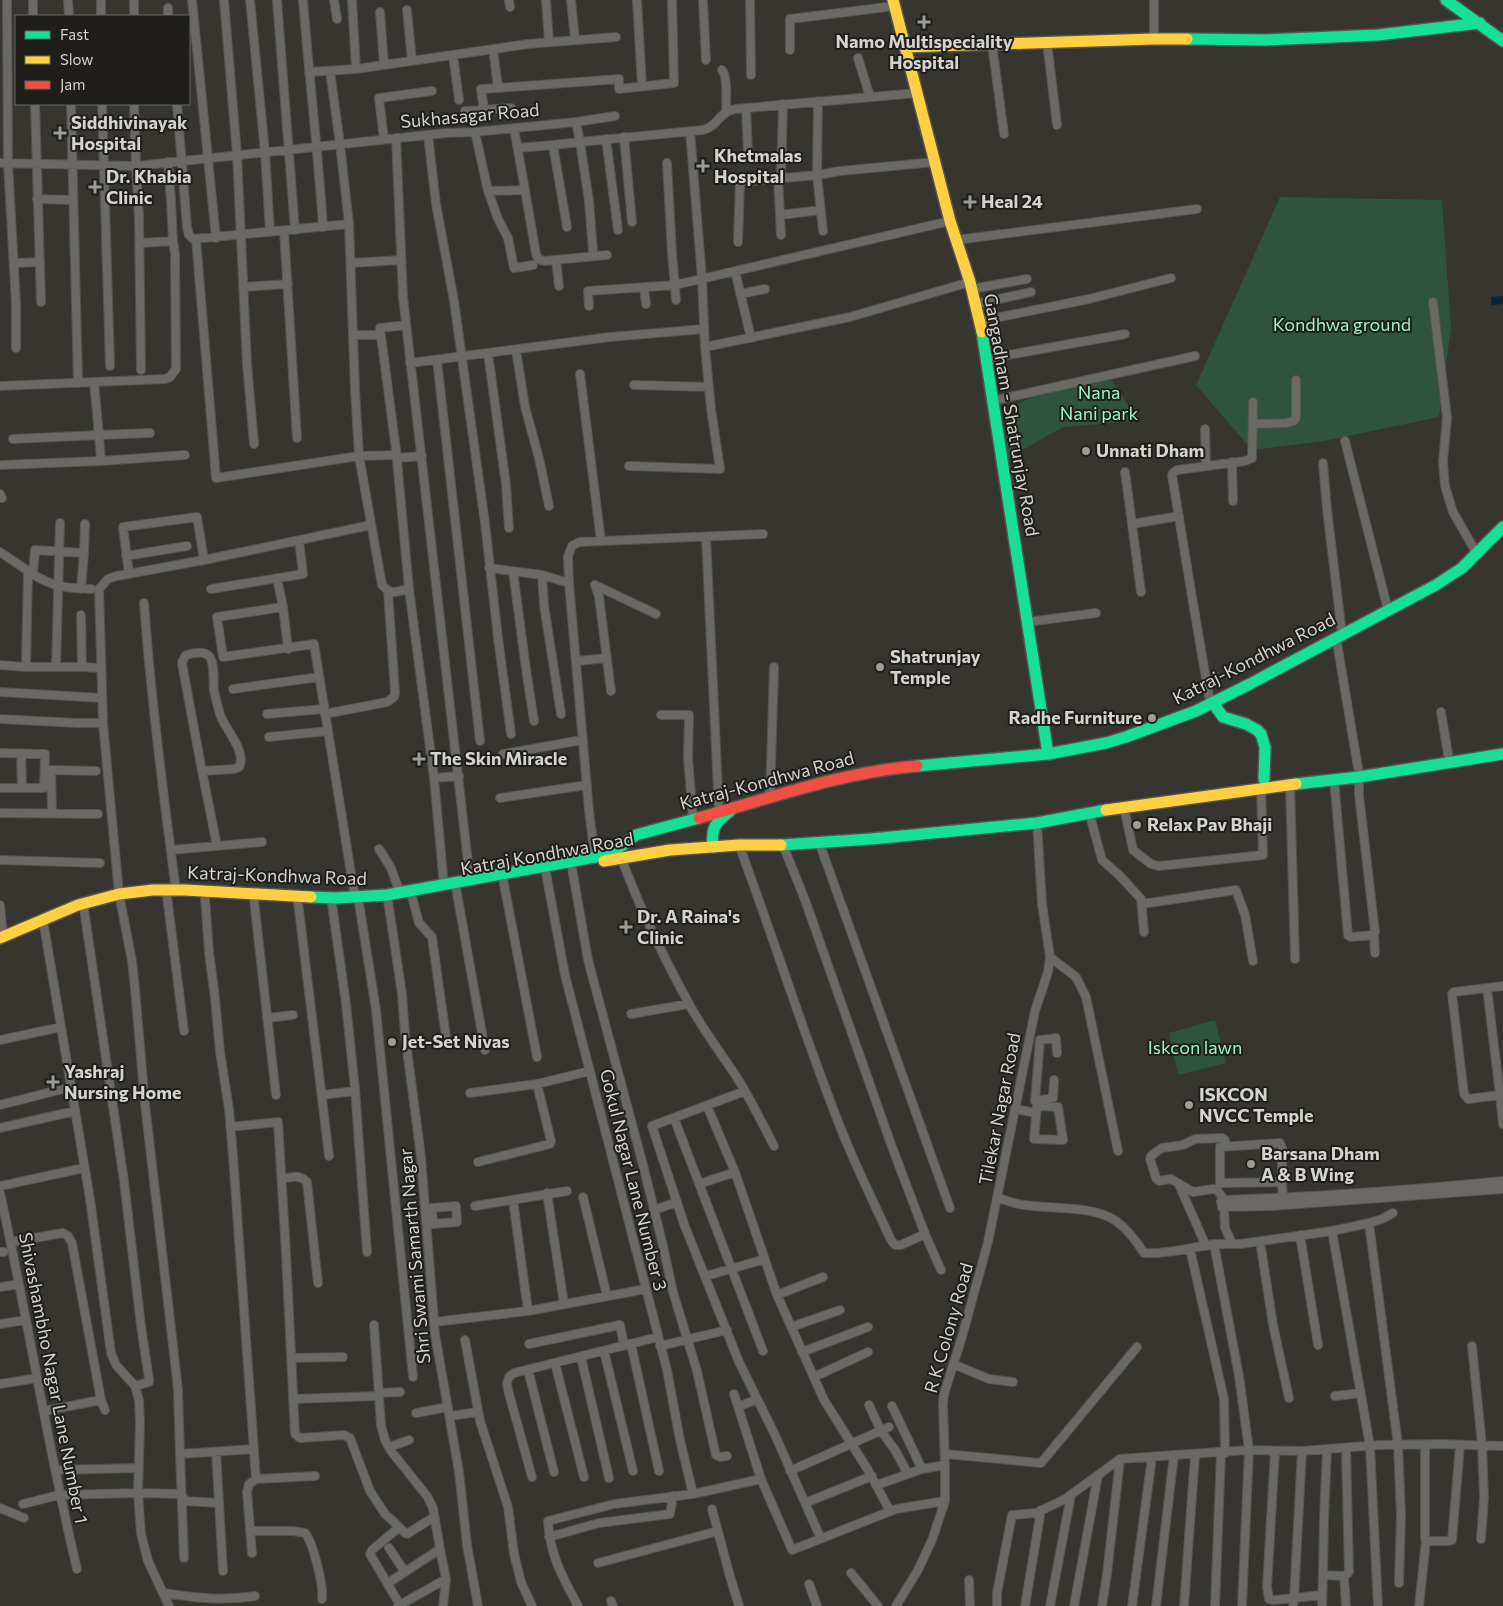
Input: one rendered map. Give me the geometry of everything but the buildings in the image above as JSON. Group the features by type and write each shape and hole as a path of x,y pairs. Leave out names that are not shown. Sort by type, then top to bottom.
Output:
{"main road":[{"path":"1447,0 1503,41"},
{"name":"Gangadham - Shatrunjay Road","path":"894,3 950,221 980,321 1048,754"},
{"path":"905,47 1154,39 1266,40 1378,35 1480,24"},
{"name":"Katraj-Kondhwa Road","path":"1,940 78,905 153,890 171,893 357,900 444,887 470,880 620,853 636,835 857,774 894,768 956,764 1048,754 1106,743 1196,711 1213,703 1436,584 1462,568 1503,527"},
{"path":"1213,703 1223,717 1245,723 1260,731 1264,740 1263,784"},
{"path":"1263,784 1290,785 1334,780 1359,772 1503,745"},
{"path":"1263,784 1503,754"},
{"name":"Katraj Kondhwa Road","path":"171,893 205,898 332,904 357,900 388,902 444,887 456,888 572,868 620,853 738,845 783,845 1037,823 1089,812 1227,793 1263,784"},
{"path":"713,847 714,826 718,820 732,809"},
{"name":"Katraj-Kondhwa Road","path":"1,940 120,897"}],"street":[{"path":"7,0 4,163 15,263 16,348"},
{"path":"33,0 33,15"},
{"path":"68,0 69,15"},
{"path":"101,0 101,15"},
{"path":"134,0 134,15"},
{"path":"192,0 216,238"},
{"path":"224,0 237,155 247,364 254,444"},
{"path":"250,0 265,152 270,232"},
{"path":"277,0 295,230"},
{"path":"303,0 318,146 323,227"},
{"path":"334,0 336,19"},
{"path":"352,0 356,69"},
{"path":"546,0 549,42"},
{"path":"571,0 575,40"},
{"path":"637,0 642,86"},
{"path":"484,110 481,89 619,79 619,89 674,83 672,0"},
{"path":"703,0 706,60"},
{"path":"750,0 751,75"},
{"path":"1154,0 1154,39"},
{"path":"790,50 790,19 894,3"},
{"path":"406,10 412,61"},
{"path":"380,12 384,65"},
{"path":"309,72 356,69 549,42 616,38"},
{"path":"1047,42 1057,125"},
{"path":"992,44 1004,134"},
{"path":"493,49 498,88"},
{"path":"453,55 458,100"},
{"path":"858,58 870,97"},
{"path":"722,70 725,73 726,111"},
{"path":"267,714 325,711 387,702 394,697 395,693 388,592 382,585 359,456 349,224 330,71"},
{"path":"384,139 379,98 432,91"},
{"path":"518,148 711,128 726,111 746,108 917,93"},
{"path":"818,101 816,175 823,231"},
{"path":"781,235 780,178 783,104"},
{"path":"35,105 41,302"},
{"path":"71,105 78,383"},
{"path":"102,105 110,366"},
{"path":"134,105 140,243 141,370"},
{"path":"177,105 187,226 189,235 193,239 349,224"},
{"path":"465,111 511,108"},
{"path":"746,108 748,153"},
{"name":"Sukhasagar Road","path":"4,163 136,166 428,134 475,132 576,122 615,116"},
{"path":"576,122 589,201 594,251"},
{"path":"514,128 538,259 544,261 607,255"},
{"path":"629,466 720,469 705,348 702,279 690,131"},
{"path":"475,132 488,191 498,219 508,238 514,268 533,265"},
{"path":"428,134 436,204 454,301 485,523 489,568 511,734"},
{"path":"624,137 632,222"},
{"path":"396,138 401,260 406,325 470,880"},
{"path":"606,139 618,230"},
{"path":"553,145 567,227"},
{"path":"0,386 165,378 170,377 176,369 175,254 172,241 168,162"},
{"path":"738,242 740,182 935,162"},
{"path":"668,163 676,300"},
{"path":"488,191 525,190"},
{"path":"37,199 74,200"},
{"path":"956,240 1197,209"},
{"path":"780,215 820,210"},
{"path":"589,306 588,290 675,285 950,221"},
{"path":"284,231 297,438"},
{"path":"196,239 216,478 359,456 422,456"},
{"path":"140,243 172,241"},
{"path":"350,263 401,260"},
{"path":"556,260 559,286"},
{"path":"15,263 40,262"},
{"path":"735,271 751,338"},
{"path":"980,321 1088,299 1171,278"},
{"path":"705,348 850,317 971,286 1027,279"},
{"path":"243,287 288,284"},
{"path":"644,288 646,304"},
{"path":"740,294 765,289"},
{"path":"976,304 1031,292"},
{"path":"1433,302 1448,418 1443,461 1446,486 1453,512 1477,554"},
{"path":"406,325 380,328 396,456 409,589 434,778 444,887"},
{"path":"410,363 610,337 704,329"},
{"path":"986,359 1125,334"},
{"path":"353,335 382,335"},
{"path":"516,350 524,407 539,458 549,506"},
{"path":"488,354 506,485 509,528"},
{"path":"992,401 1196,356"},
{"path":"437,360 480,741"},
{"path":"580,374 601,541"},
{"path":"1253,424 1294,421 1296,418 1296,380"},
{"path":"94,382 102,461"},
{"path":"634,385 709,387"},
{"path":"1213,703 1209,696 1173,473 1177,470 1249,460 1252,458 1253,402"},
{"path":"1205,429 1206,466"},
{"path":"13,439 150,433"},
{"path":"1346,441 1388,610"},
{"path":"0,465 102,461 185,455"},
{"path":"1232,462 1233,501"},
{"path":"1323,463 1339,636 1359,772 1359,794 1375,932 1375,953"},
{"path":"1125,472 1141,592"},
{"path":"1132,524 1179,516"},
{"path":"129,574 123,527 197,517 204,560"},
{"path":"56,667 60,523"},
{"path":"81,589 85,524"},
{"path":"184,1558 176,1372 145,1104 132,961 120,897 102,723 99,589 108,579 117,576 371,525"},
{"path":"595,857 582,740 569,583 568,556 572,546 579,542 763,534"},
{"path":"706,537 719,812"},
{"path":"211,590 303,574 299,540"},
{"path":"126,556 187,546"},
{"path":"26,667 30,573 35,550 84,553"},
{"path":"0,552 30,573 59,587 91,589"},
{"path":"489,568 542,575 569,583"},
{"path":"513,571 534,721"},
{"path":"542,575 544,605 561,714"},
{"path":"277,578 283,606 288,648"},
{"path":"611,691 599,596 594,585 656,614"},
{"path":"388,592 409,589"},
{"path":"144,603 153,718 171,850 171,893 184,1031"},
{"path":"283,606 218,617 223,657 314,644 376,1019 413,1377"},
{"path":"1027,622 1096,613"},
{"path":"81,615 82,667"},
{"path":"202,771 234,769 239,767 242,762 241,754 221,717 214,691 212,662 210,656 204,653 186,655 182,662 202,771 218,846"},
{"path":"576,661 607,658"},
{"path":"0,665 101,668"},
{"path":"770,798 774,667"},
{"path":"233,688 319,677"},
{"path":"0,692 102,698"},
{"path":"1441,712 1448,754"},
{"path":"661,715 689,715 688,758 693,819"},
{"path":"0,719 77,724 102,723"},
{"path":"269,737 328,732"},
{"path":"503,754 582,740"},
{"path":"0,753 45,754 44,788 0,788"},
{"path":"21,754 22,788"},
{"path":"52,813 51,770 96,771"},
{"path":"434,778 459,776"},
{"path":"1334,780 1348,935 1351,937 1374,935"},
{"path":"1124,807 1133,850 1151,864 1159,866 1263,854 1263,784"},
{"path":"500,798 587,785"},
{"path":"1290,785 1295,959"},
{"path":"1089,812 1102,860 1141,899 1144,932"},
{"path":"0,813 98,814"},
{"name":"Tilekar Nagar Road","path":"1037,823 1042,904 1050,957 1048,972 1035,1011 998,1198 1021,1205 1085,1211 1105,1216 1116,1222 1137,1242 1144,1253 1156,1254 1214,1244 1260,1241 1332,1231 1369,1223 1393,1213"},
{"path":"171,850 262,842"},
{"path":"819,842 950,1208"},
{"path":"738,845 768,923 804,1031 842,1130 891,1240 895,1245 901,1245 925,1234"},
{"path":"783,845 805,900 892,1147 925,1234 941,1270"},
{"path":"379,849 391,868 400,893"},
{"path":"620,853 655,938 688,1004 744,1091 774,1146"},
{"path":"0,860 100,863"},
{"path":"572,868 588,960 654,1210 673,1292 697,1371 716,1455 720,1457 728,1456"},
{"name":"Gokul Nagar Lane Number 3","path":"546,873 565,976 658,1337 693,1494"},
{"path":"503,879 537,1057"},
{"path":"456,888 485,1050"},
{"path":"1142,904 1236,890 1245,915 1253,961"},
{"path":"412,897 419,923 432,937 447,1044"},
{"path":"205,898 208,952 230,1127 256,1479"},
{"path":"254,900 276,1095"},
{"path":"298,902 329,1156"},
{"name":"Shri Swami Samarth Nagar","path":"388,902 402,994 405,1034 428,1209 434,1322 438,1359 459,1472 467,1544 478,1606"},
{"path":"332,904 346,1004 355,1091 367,1252"},
{"path":"0,905 1,940"},
{"path":"84,909 123,1172 141,1326 150,1378 148,1382 135,1386"},
{"path":"44,926 84,1168 111,1352 116,1365 135,1386 139,1400 138,1493 141,1534 148,1561 170,1606"},
{"path":"1050,957 1076,977 1086,996 1118,1151"},
{"path":"1502,1095 1468,1099 1464,1097 1451,998 1454,992 1503,986"},
{"path":"1487,988 1502,1095 1503,1124"},
{"path":"631,1014 688,1004"},
{"path":"267,1018 293,1015"},
{"path":"0,1040 61,1027"},
{"path":"1054,1080 1053,1098 1035,1101 1040,1040 1056,1038 1057,1053"},
{"path":"1023,1068 1038,1069"},
{"path":"470,1093 537,1084 590,1071"},
{"path":"478,1162 550,1144 551,1141 537,1084"},
{"path":"0,1105 71,1087"},
{"path":"322,1095 355,1091"},
{"path":"744,1091 652,1126 684,1224 740,1362 821,1539"},
{"path":"707,1106 735,1172 777,1295 802,1352 824,1400 872,1476 890,1511"},
{"path":"1037,1106 1058,1107 1063,1140 1034,1139 1036,1113 1037,1106"},
{"path":"1015,1109 1036,1113"},
{"path":"0,1128 74,1111"},
{"path":"674,1118 763,1351"},
{"path":"230,1127 278,1122 294,1430 297,1437 348,1436 370,1491 385,1514 404,1533 408,1534 434,1516"},
{"path":"1226,1146 1225,1140 1222,1138 1195,1139 1183,1145 1162,1148 1151,1156 1150,1159 1159,1182 1171,1179 1193,1192 1217,1190 1224,1204 1226,1233 1232,1243"},
{"path":"1282,1182 1220,1183 1220,1146 1280,1144 1282,1148 1283,1202"},
{"path":"0,1186 84,1168"},
{"path":"699,1184 735,1172"},
{"path":"282,1179 298,1176 307,1182 318,1283"},
{"path":"1283,1202 1503,1181"},
{"path":"1180,1187 1206,1246"},
{"path":"1224,1204 1503,1189"},
{"path":"475,1206 567,1191"},
{"name":"Shivashambho Nagar Lane Number 1","path":"0,1193 60,1495 77,1569"},
{"path":"547,1193 564,1304"},
{"path":"583,1197 607,1296"},
{"name":"R K Colony Road","path":"896,1606 918,1570 932,1540 945,1501 946,1466 942,1406 944,1394 976,1289 998,1198"},
{"path":"513,1200 528,1310"},
{"path":"654,1210 677,1202"},
{"path":"1369,1223 1398,1445 1401,1515 1399,1583"},
{"path":"1332,1231 1370,1446 1378,1606"},
{"path":"11,1242 63,1233 68,1236 72,1243 101,1400 105,1410"},
{"path":"1300,1235 1318,1345"},
{"path":"1260,1241 1273,1325 1289,1398"},
{"path":"1214,1244 1239,1376 1249,1450 1242,1606"},
{"path":"1190,1249 1224,1399 1215,1606"},
{"path":"706,1276 764,1259"},
{"path":"777,1295 823,1277"},
{"path":"0,1287 19,1284"},
{"path":"434,1322 528,1310 646,1289"},
{"path":"791,1327 840,1310"},
{"path":"0,1324 26,1320"},
{"path":"374,1325 381,1424 389,1447 408,1475 427,1496 433,1508 446,1579 443,1606"},
{"path":"529,1344 620,1325 628,1344 659,1471"},
{"path":"802,1352 868,1327"},
{"path":"660,1346 727,1330"},
{"path":"532,1477 510,1398 507,1383 509,1377 514,1373 658,1337"},
{"path":"465,1340 478,1412 508,1507 514,1554 521,1582 532,1606"},
{"path":"1472,1346 1482,1445 1484,1498 1481,1539"},
{"path":"945,1454 1041,1463 1137,1347"},
{"path":"604,1351 633,1471"},
{"path":"814,1377 868,1352"},
{"path":"581,1356 609,1478"},
{"path":"291,1358 343,1357"},
{"path":"555,1363 584,1478"},
{"path":"952,1364 989,1379 1013,1382"},
{"path":"528,1370 554,1472"},
{"path":"0,1384 37,1378"},
{"path":"293,1400 400,1392"},
{"path":"1335,1396 1361,1393"},
{"path":"734,1394 761,1479 792,1550 896,1509 945,1501"},
{"path":"738,1407 757,1399"},
{"path":"44,1411 101,1400"},
{"path":"869,1406 908,1474"},
{"path":"892,1406 922,1470"},
{"path":"416,1413 478,1412"},
{"path":"790,1471 889,1428"},
{"path":"389,1447 409,1440"},
{"path":"1420,1606 1426,1541 1425,1444"},
{"path":"997,1606 997,1593 1012,1515 1036,1513 1071,1495 1120,1459 1249,1450 1302,1451 1425,1444 1503,1446"},
{"path":"1426,1541 1452,1540 1460,1445"},
{"path":"1323,1575 1344,1576 1349,1572 1346,1448"},
{"path":"180,1454 254,1449"},
{"path":"1322,1606 1327,1449"},
{"path":"1275,1451 1266,1586 1269,1602 1274,1600 1294,1602 1322,1595"},
{"path":"1294,1602 1302,1451"},
{"path":"216,1452 223,1571"},
{"path":"1184,1606 1195,1455"},
{"path":"1156,1606 1174,1456"},
{"path":"1132,1606 1152,1457"},
{"path":"1102,1606 1120,1459"},
{"path":"877,1485 922,1470 946,1466"},
{"path":"55,1470 138,1468"},
{"path":"1074,1606 1098,1475"},
{"path":"252,1553 248,1487 251,1481 256,1479 315,1476"},
{"path":"805,1503 872,1476"},
{"path":"578,1606 554,1555 549,1537 548,1520 614,1504 693,1494 761,1479"},
{"path":"181,1494 185,1501 219,1503"},
{"path":"23,1504 60,1495 181,1494"},
{"path":"1050,1606 1071,1495"},
{"path":"549,1537 599,1524 670,1514 673,1496"},
{"path":"0,1508 24,1518"},
{"path":"712,1509 739,1606"},
{"path":"1024,1606 1041,1510"},
{"path":"396,1524 397,1529 372,1550 370,1554 399,1605 446,1579"},
{"path":"250,1531 293,1530 305,1533 310,1542 318,1572 323,1593 322,1599"},
{"path":"598,1563 718,1531"},
{"path":"389,1548 405,1572"},
{"path":"388,1583 440,1549"},
{"path":"851,1572 878,1606"},
{"path":"1344,1576 1346,1606"},
{"path":"969,1580 970,1606"},
{"path":"809,1584 817,1606"},
{"path":"164,1593 207,1599 255,1596"}],"green space":[{"name":"Kondhwa ground","path":"1280,197 1442,200 1451,328 1439,417 1324,441 1252,450 1196,385"},
{"name":"Nana Nani park","path":"1112,380 1138,421 1063,427 1008,458 1004,410 1053,388"},
{"name":"Iskcon lawn","path":"1215,1020 1226,1063 1178,1075 1169,1033"}],"water":[{"path":"1503,296 1503,304 1491,305 1491,297"}],"traffic: fast":[{"path":"1446,0 1503,41"},
{"path":"1187,39 1266,40 1378,35 1480,23"},
{"path":"982,332 1048,754"},
{"path":"917,766 1048,754 1106,743 1196,711 1436,585 1462,568 1503,527"},
{"path":"1213,703 1223,717 1246,724 1261,734 1265,747 1264,779"},
{"path":"1296,784 1359,777 1503,754"},
{"path":"781,845 871,839 1037,823 1106,810"},
{"path":"713,847 715,826 730,811"},
{"path":"311,897 336,898 387,895 595,857 619,848 636,835 699,818"}],"traffic: slow":[{"path":"893,0 950,221 970,282 982,332"},
{"path":"905,47 1187,39"},
{"path":"1106,810 1296,784"},
{"path":"604,861 670,850 739,845 781,845"},
{"path":"0,938 78,905 119,894 153,890 185,890 311,897"}],"traffic: jam":[{"path":"699,818 834,780 889,769 917,766"}],"place":[{"name":"Namo Multispeciality Hospital","path":"924,22"},
{"name":"Siddhivinayak Hospital","path":"60,133"},
{"name":"Khetmalas Hospital","path":"703,166"},
{"name":"Dr. Khabia Clinic","path":"95,187"},
{"name":"Heal 24","path":"970,202"},
{"name":"Unnati Dham","path":"1086,451"},
{"name":"Shatrunjay Temple","path":"880,667"},
{"name":"Radhe Furniture","path":"1152,718"},
{"name":"The Skin Miracle","path":"419,759"},
{"name":"Relax Pav Bhaji","path":"1137,825"},
{"name":"Dr. A Raina's Clinic","path":"626,927"},
{"name":"Jet-Set Nivas","path":"392,1042"},
{"name":"Yashraj Nursing Home","path":"53,1082"},
{"name":"ISKCON NVCC Temple","path":"1189,1105"},
{"name":"Barsana Dham A & B Wing","path":"1251,1164"}]}
